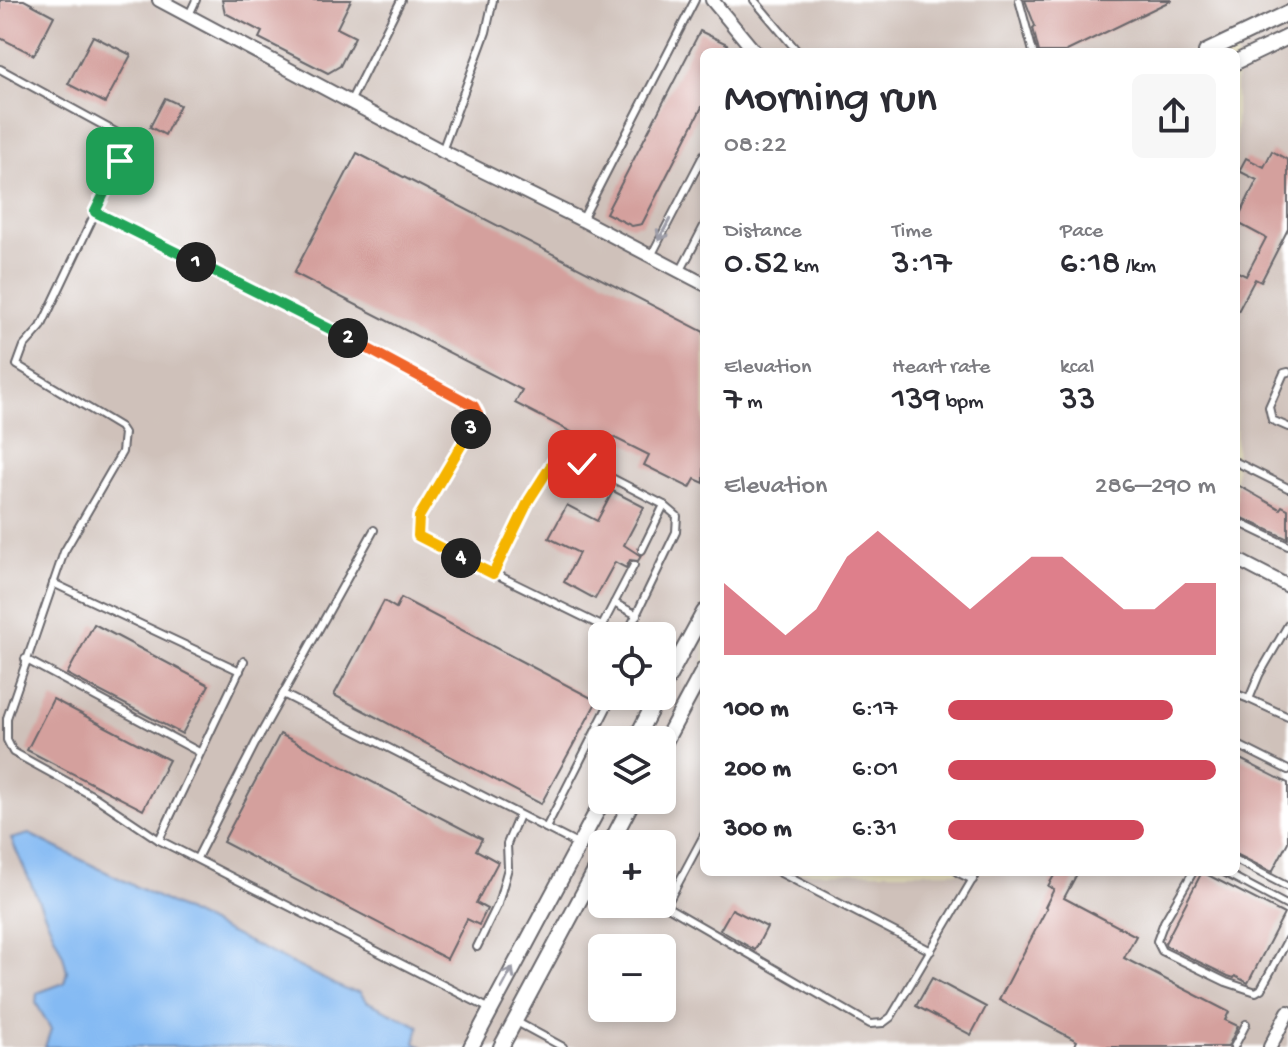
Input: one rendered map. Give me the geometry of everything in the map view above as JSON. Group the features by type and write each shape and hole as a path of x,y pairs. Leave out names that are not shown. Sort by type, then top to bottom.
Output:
{"street":[{"path":"159,0 442,151 700,282"},
{"path":"712,0 752,48"},
{"path":"1214,48 1288,13"},
{"path":"1240,60 1288,37"},
{"path":"1240,561 1288,586"},
{"path":"676,663 700,619"},
{"path":"673,726 700,676"},
{"path":"471,1047 596,814"},
{"path":"501,1047 588,888"},
{"path":"1270,1047 1283,1034 1288,1012"}],"lane":[{"path":"189,15 196,0"},
{"path":"350,102 401,0"},
{"path":"442,151 486,32 493,0"},
{"path":"582,220 695,0"},
{"path":"754,0 795,48"},
{"path":"1019,0 1032,48"},
{"path":"0,69 119,134 123,149 41,327 24,346 17,365 91,407 124,433 122,452 64,552 25,659 5,728 8,744 13,752 95,797 159,840 490,1009"},
{"path":"651,256 700,162"},
{"path":"95,212 384,357 474,406 477,418 419,517 418,536 594,622"},
{"path":"680,272 700,234"},
{"path":"1288,372 1284,373 1269,407 1272,420 1288,427"},
{"path":"493,574 529,500 559,454 567,455 676,514 677,527 633,622"},
{"path":"1240,464 1288,488"},
{"path":"642,550 664,505"},
{"path":"1240,523 1288,546"},
{"path":"197,858 374,530"},
{"path":"604,622 634,565"},
{"path":"53,583 240,671"},
{"path":"614,603 637,615"},
{"path":"1249,699 1259,675 1287,629"},
{"path":"25,659 199,752"},
{"path":"159,840 244,661"},
{"path":"283,694 579,845"},
{"path":"1240,696 1288,717"},
{"path":"546,828 606,710"},
{"path":"1240,746 1288,770"},
{"path":"477,947 498,904 508,868 507,844 519,815"},
{"path":"676,884 700,842"},
{"path":"1240,862 1288,887"},
{"path":"787,876 931,951"},
{"path":"965,876 973,880"},
{"path":"676,912 870,1024 883,1023 891,1017 975,876"},
{"path":"1191,876 1164,922 1157,941 1162,951 1226,982 1256,992 1261,989 1288,939"},
{"path":"1232,876 1288,906"},
{"path":"515,1021 563,1047"},
{"path":"1234,1047 1246,1024"}],"shaded area":[{"path":"0,0 1288,0 1288,1047 0,1047"}],"water":[{"path":"29,834 346,990 360,992 366,1001 419,1026 415,1043 422,1047 45,1047 51,1029 36,1003 37,993 64,983 67,971 63,955 11,839"}],"building":[{"path":"0,0 24,0 54,16 34,55 0,38"},
{"path":"222,0 351,0 337,28 355,37 340,66 328,73 259,38 262,32 225,13"},
{"path":"1025,0 1172,0 1073,48 1038,48 1035,26"},
{"path":"700,31 727,44 728,48 700,48 700,111 642,224 632,226 606,213"},
{"path":"93,36 131,55 105,103 68,84"},
{"path":"165,98 180,105 165,135 150,127"},
{"path":"1272,151 1288,160 1288,229 1261,282 1255,279 1240,307 1240,273 1246,276 1266,238 1240,224 1240,214 1257,180 1240,169 1246,158 1264,167"},
{"path":"357,153 700,330 700,481 695,479 690,488 644,465 649,455 611,436 604,449 515,403 522,390 294,273"},
{"path":"1240,486 1280,509 1282,506 1288,509 1288,539 1240,517"},
{"path":"613,491 644,507 624,545 641,556 638,561 630,560 626,568 615,562 595,599 564,582 579,553 549,538 567,505 597,521"},
{"path":"401,598 588,696 588,710 592,710 541,804 334,695 384,601 396,608"},
{"path":"94,624 209,685 182,734 67,674"},
{"path":"53,699 169,760 143,810 27,750"},
{"path":"280,734 482,839 476,850 498,862 476,903 487,909 479,925 467,919 447,959 223,842"},
{"path":"1240,759 1288,783 1288,842 1272,872 1240,856"},
{"path":"1054,876 1076,876 1064,898 1136,936 1124,958 1229,1012 1225,1020 1238,1026 1228,1047 1074,1047 1077,1041 999,1000 1047,908 1054,889 1048,886"},
{"path":"1200,876 1210,876 1284,914 1248,983 1165,943"},
{"path":"732,909 767,927 755,950 720,930"},
{"path":"932,978 986,1007 971,1035 916,1006"}],"route":[{"path":"120,161 95,212 384,357 474,406 477,418 419,517 418,536 493,574 529,500 557,456 567,455 582,464"}]}
